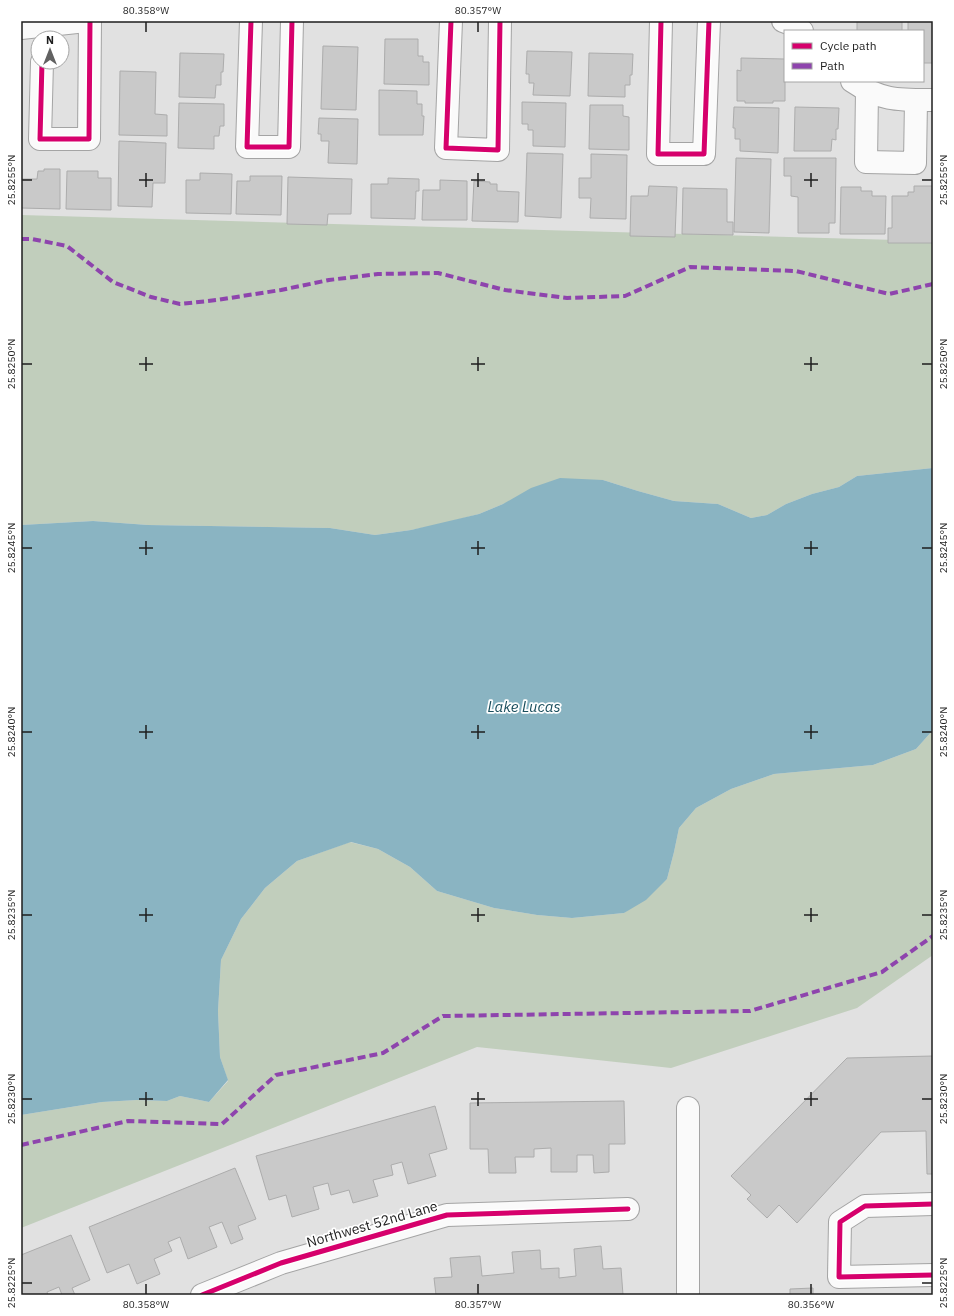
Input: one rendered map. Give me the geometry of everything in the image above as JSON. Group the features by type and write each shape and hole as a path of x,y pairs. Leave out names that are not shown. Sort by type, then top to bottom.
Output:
{"street":[{"path":"50,30 86,21"},
{"path":"42,70 40,139 89,139 90,21"},
{"path":"251,21 247,147 289,147 292,21"},
{"path":"451,21 446,148 498,150 500,21"},
{"path":"661,21 658,154 704,154 709,21"},
{"path":"783,21 792,24 801,30"},
{"path":"21,28 32,30"},
{"path":"860,86 888,98 924,100 915,163 866,162 860,86"},
{"path":"688,1108 688,1295"},
{"path":"933,1204 865,1206 840,1222 839,1286 933,1275"},
{"name":"Northwest 52nd Lane","path":"202,1295 281,1263 447,1215 628,1209"}],"green space":[{"path":"21,215 933,241 933,468 857,476 839,487 812,494 786,504 767,515 751,518 718,504 674,501 603,480 503,504 479,514 437,525 375,535 330,528 148,525 93,521 21,525"},
{"path":"933,730 933,955 857,1008 671,1068 477,1047 21,1228 21,1115 102,1102 137,1100 167,1101 180,1096 209,1102 228,1081 220,1057 218,1011 221,960 241,919 265,888 297,861 350,842 378,849 410,867 437,891 494,908 537,915 572,918 624,913 667,879 679,828 696,808 731,789 774,774 873,765 916,749"}],"water":[{"name":"Lake Lucas","path":"933,468 933,730 916,749 873,765 774,774 731,789 696,808 679,828 667,879 646,900 624,913 572,918 537,915 494,908 437,891 410,867 378,849 351,842 297,861 265,888 241,919 221,960 218,1011 220,1057 228,1080 209,1102 180,1096 167,1101 137,1100 102,1102 21,1115 21,525 93,521 148,525 330,528 375,535 411,530 479,514 503,504 531,488 560,478 603,480 674,501 718,504 751,518 767,515 786,504 812,494 839,487 857,476"}],"building":[{"path":"857,21 902,21 902,30 857,30"},
{"path":"908,21 933,21 933,63 924,63 924,30 908,30"},
{"path":"385,39 418,39 418,56 423,56 423,62 429,62 429,85 384,84"},
{"path":"323,46 358,47 356,110 321,109"},
{"path":"527,51 572,52 570,96 533,95 534,83 529,83 529,74 526,74"},
{"path":"180,53 224,54 223,72 221,72 221,85 216,85 215,98 179,97"},
{"path":"589,53 633,54 632,75 630,75 630,85 625,85 625,97 588,96"},
{"path":"741,58 784,59 785,101 773,101 773,103 745,103 745,101 737,101 737,70 741,71"},
{"path":"120,71 156,72 155,114 167,115 167,136 119,135"},
{"path":"379,90 417,91 417,104 422,104 422,116 424,116 423,135 379,135"},
{"path":"522,102 566,103 565,147 533,146 533,130 528,130 528,124 522,124"},
{"path":"179,103 224,104 224,126 220,126 219,136 214,136 214,149 178,148"},
{"path":"590,105 623,105 623,116 629,117 629,150 589,149"},
{"path":"734,107 779,108 778,153 740,151 740,139 735,139 735,128 733,128"},
{"path":"795,107 839,108 836,140 832,139 831,151 794,151"},
{"path":"319,118 358,119 357,164 328,163 329,141 321,141 321,134 318,134"},
{"path":"119,141 166,143 165,183 153,183 152,207 118,206"},
{"path":"527,153 563,154 561,218 525,216"},
{"path":"591,154 627,155 626,219 590,218 591,198 579,198 579,178 591,178"},
{"path":"736,158 771,159 769,233 734,232"},
{"path":"784,158 836,158 835,223 829,223 829,233 798,233 798,197 791,196 791,176 784,176"},
{"path":"44,169 60,169 60,209 21,208 21,179 37,179 38,171 44,171"},
{"path":"67,171 98,171 98,178 111,178 111,210 66,209"},
{"path":"200,173 232,174 231,214 186,213 186,180 200,180"},
{"path":"250,176 282,176 281,215 236,214 237,181 250,181"},
{"path":"288,177 352,179 351,214 328,214 327,225 287,224"},
{"path":"388,178 419,179 419,191 416,191 415,219 371,218 371,184 388,184"},
{"path":"440,180 467,181 467,220 422,220 423,190 440,190"},
{"path":"474,181 497,184 497,191 519,192 518,222 472,221"},
{"path":"649,186 677,187 675,237 630,236 631,196 648,196"},
{"path":"914,186 933,186 933,243 888,243 888,228 892,228 892,196 908,196 908,192 914,192"},
{"path":"841,187 861,187 861,191 872,191 872,196 886,196 885,234 840,234"},
{"path":"683,188 727,189 727,222 733,222 733,235 682,234"},
{"path":"933,1056 933,1174 927,1174 926,1131 881,1132 797,1223 779,1205 767,1218 747,1199 751,1195 731,1176 847,1058"},
{"path":"624,1101 625,1144 609,1144 609,1172 594,1173 593,1155 577,1155 577,1172 551,1172 551,1148 534,1149 534,1157 515,1157 516,1173 489,1173 488,1149 470,1149 470,1103"},
{"path":"435,1106 447,1149 429,1154 436,1176 408,1184 402,1162 391,1165 393,1175 373,1180 378,1196 353,1203 349,1190 331,1195 328,1183 313,1187 319,1209 292,1217 286,1195 269,1200 256,1156"},
{"path":"235,1168 256,1219 238,1226 243,1239 231,1244 222,1222 209,1227 217,1247 188,1259 180,1237 168,1242 172,1251 154,1259 160,1274 137,1284 129,1264 107,1273 89,1227"},
{"path":"71,1235 90,1280 72,1288 75,1295 62,1295 59,1287 47,1292 48,1295 21,1295 21,1255"},
{"path":"601,1246 603,1269 621,1268 623,1295 436,1295 434,1278 452,1277 450,1258 480,1256 482,1276 514,1273 512,1252 540,1250 541,1269 559,1268 559,1278 576,1276 574,1249"},
{"path":"813,1288 813,1295 790,1295 790,1289"}],"marked path":[{"path":"21,239 32,239 67,246 113,282 151,297 180,304 217,300 281,290 329,280 378,274 438,273 505,290 567,298 625,296 690,267 796,271 889,294 933,284"},
{"path":"21,1145 128,1121 222,1124 276,1075 383,1053 443,1016 750,1011 882,972 933,936"}],"cycle path":[{"path":"42,70 40,139 89,139 90,21"},
{"path":"251,21 247,147 289,147 292,21"},
{"path":"451,21 446,148 498,150 500,21"},
{"path":"661,21 658,154 704,154 709,21"},
{"path":"933,1204 865,1206 840,1222 839,1277 933,1275"},
{"path":"202,1295 281,1263 447,1215 628,1209"}]}
